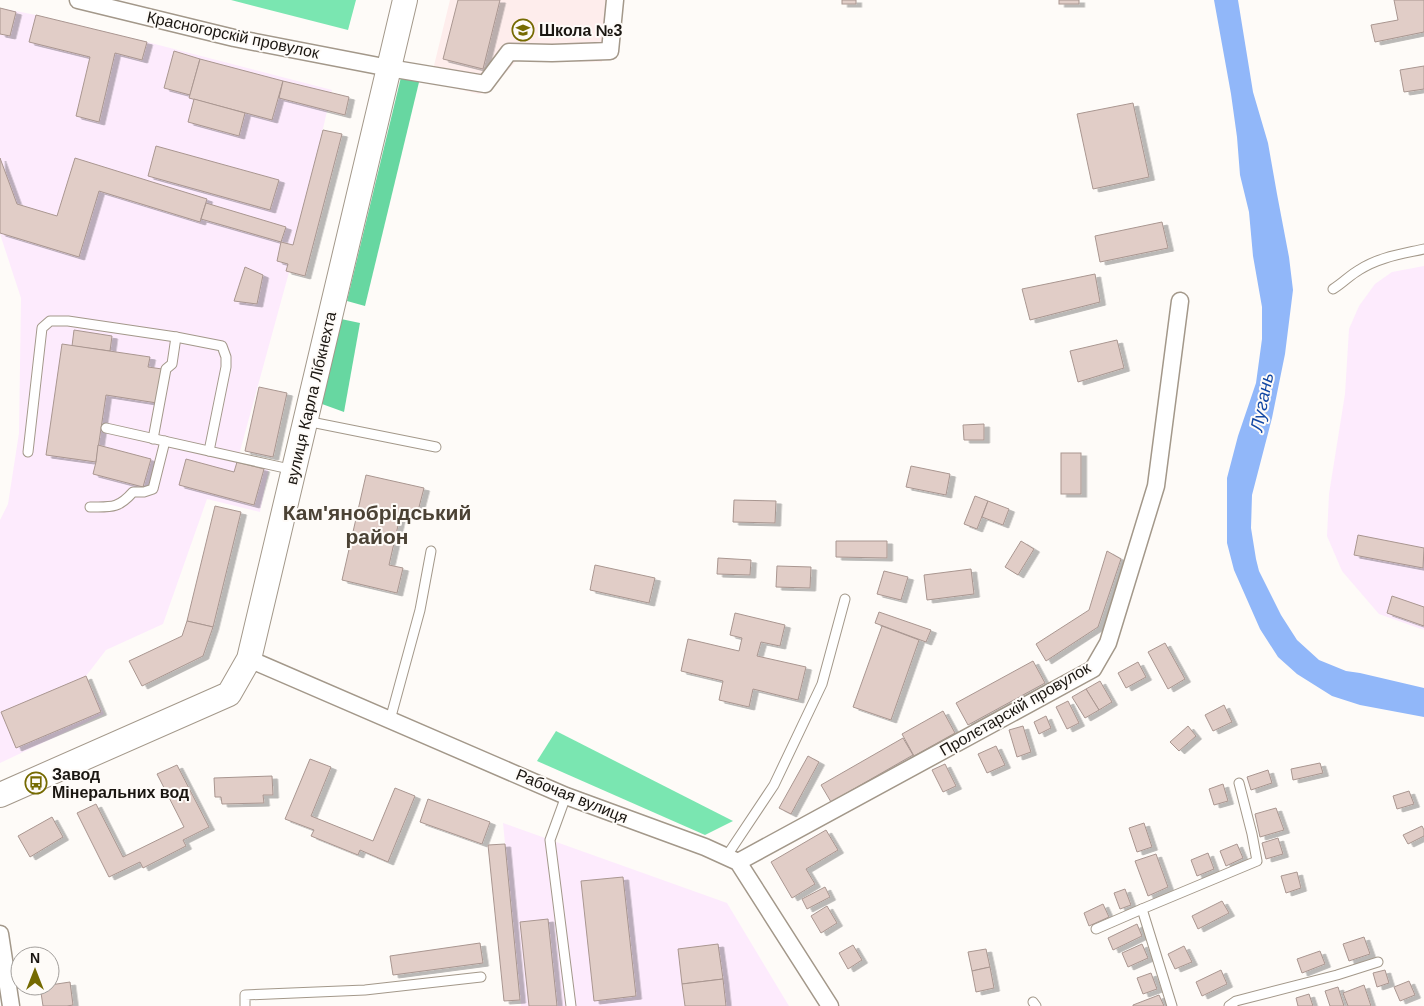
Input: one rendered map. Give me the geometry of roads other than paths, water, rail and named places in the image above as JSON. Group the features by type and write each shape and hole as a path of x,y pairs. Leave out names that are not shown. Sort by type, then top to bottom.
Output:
{"street":[{"name":"Красногорскій провулок","path":"78,0 234,38 389,68 485,84 508,52 610,51 614,0"},
{"name":"вулиця Карла Лібкнехта","path":"0,795 229,694 249,660 405,0"},
{"name":"Пролєтарскій провулок","path":"732,859 1093,668 1108,643 1156,486 1180,301"},
{"name":"Рабочая вулиця","path":"249,660 566,796 705,847 732,859"},
{"path":"732,859 830,1006"},
{"path":"0,934 11,1006"}],"lane":[{"path":"1333,289 1358,270 1371,263 1387,257 1424,249"},
{"path":"28,452 42,328 50,321 68,321 176,337 222,346 226,356 226,367 209,451"},
{"path":"153,438 166,369 172,364 176,337"},
{"path":"306,421 436,447"},
{"path":"106,428 294,470"},
{"path":"90,507 114,507 133,492 144,492 153,489 165,441"},
{"path":"390,720 420,610 431,552"},
{"path":"732,859 774,785 822,684 845,599"},
{"path":"1096,929 1257,861 1239,783"},
{"path":"566,796 550,840 570,1006"},
{"path":"1142,910 1172,1006"},
{"path":"1229,1006 1236,1002 1378,962"},
{"path":"245,1006 245,995 366,990 481,977"}],"water":[{"name":"Лугань","path":"1214,0 1238,0 1253,92 1268,143 1289,257 1293,290 1285,354 1272,418 1252,495 1251,528 1259,571 1281,615 1297,640 1319,660 1346,671 1424,688 1424,717 1360,705 1332,696 1297,674 1278,657 1260,629 1234,570 1227,543 1227,478 1238,436 1256,383 1262,339 1262,307 1253,256 1249,212 1240,175 1231,94"}],"place":[{"name":"Школа №3","path":"523,30"},
{"name":"Завод Мінеральних вод","path":"36,783"}],"district":[{"name":"Кам'янобрідський район","path":"377,524"}]}
